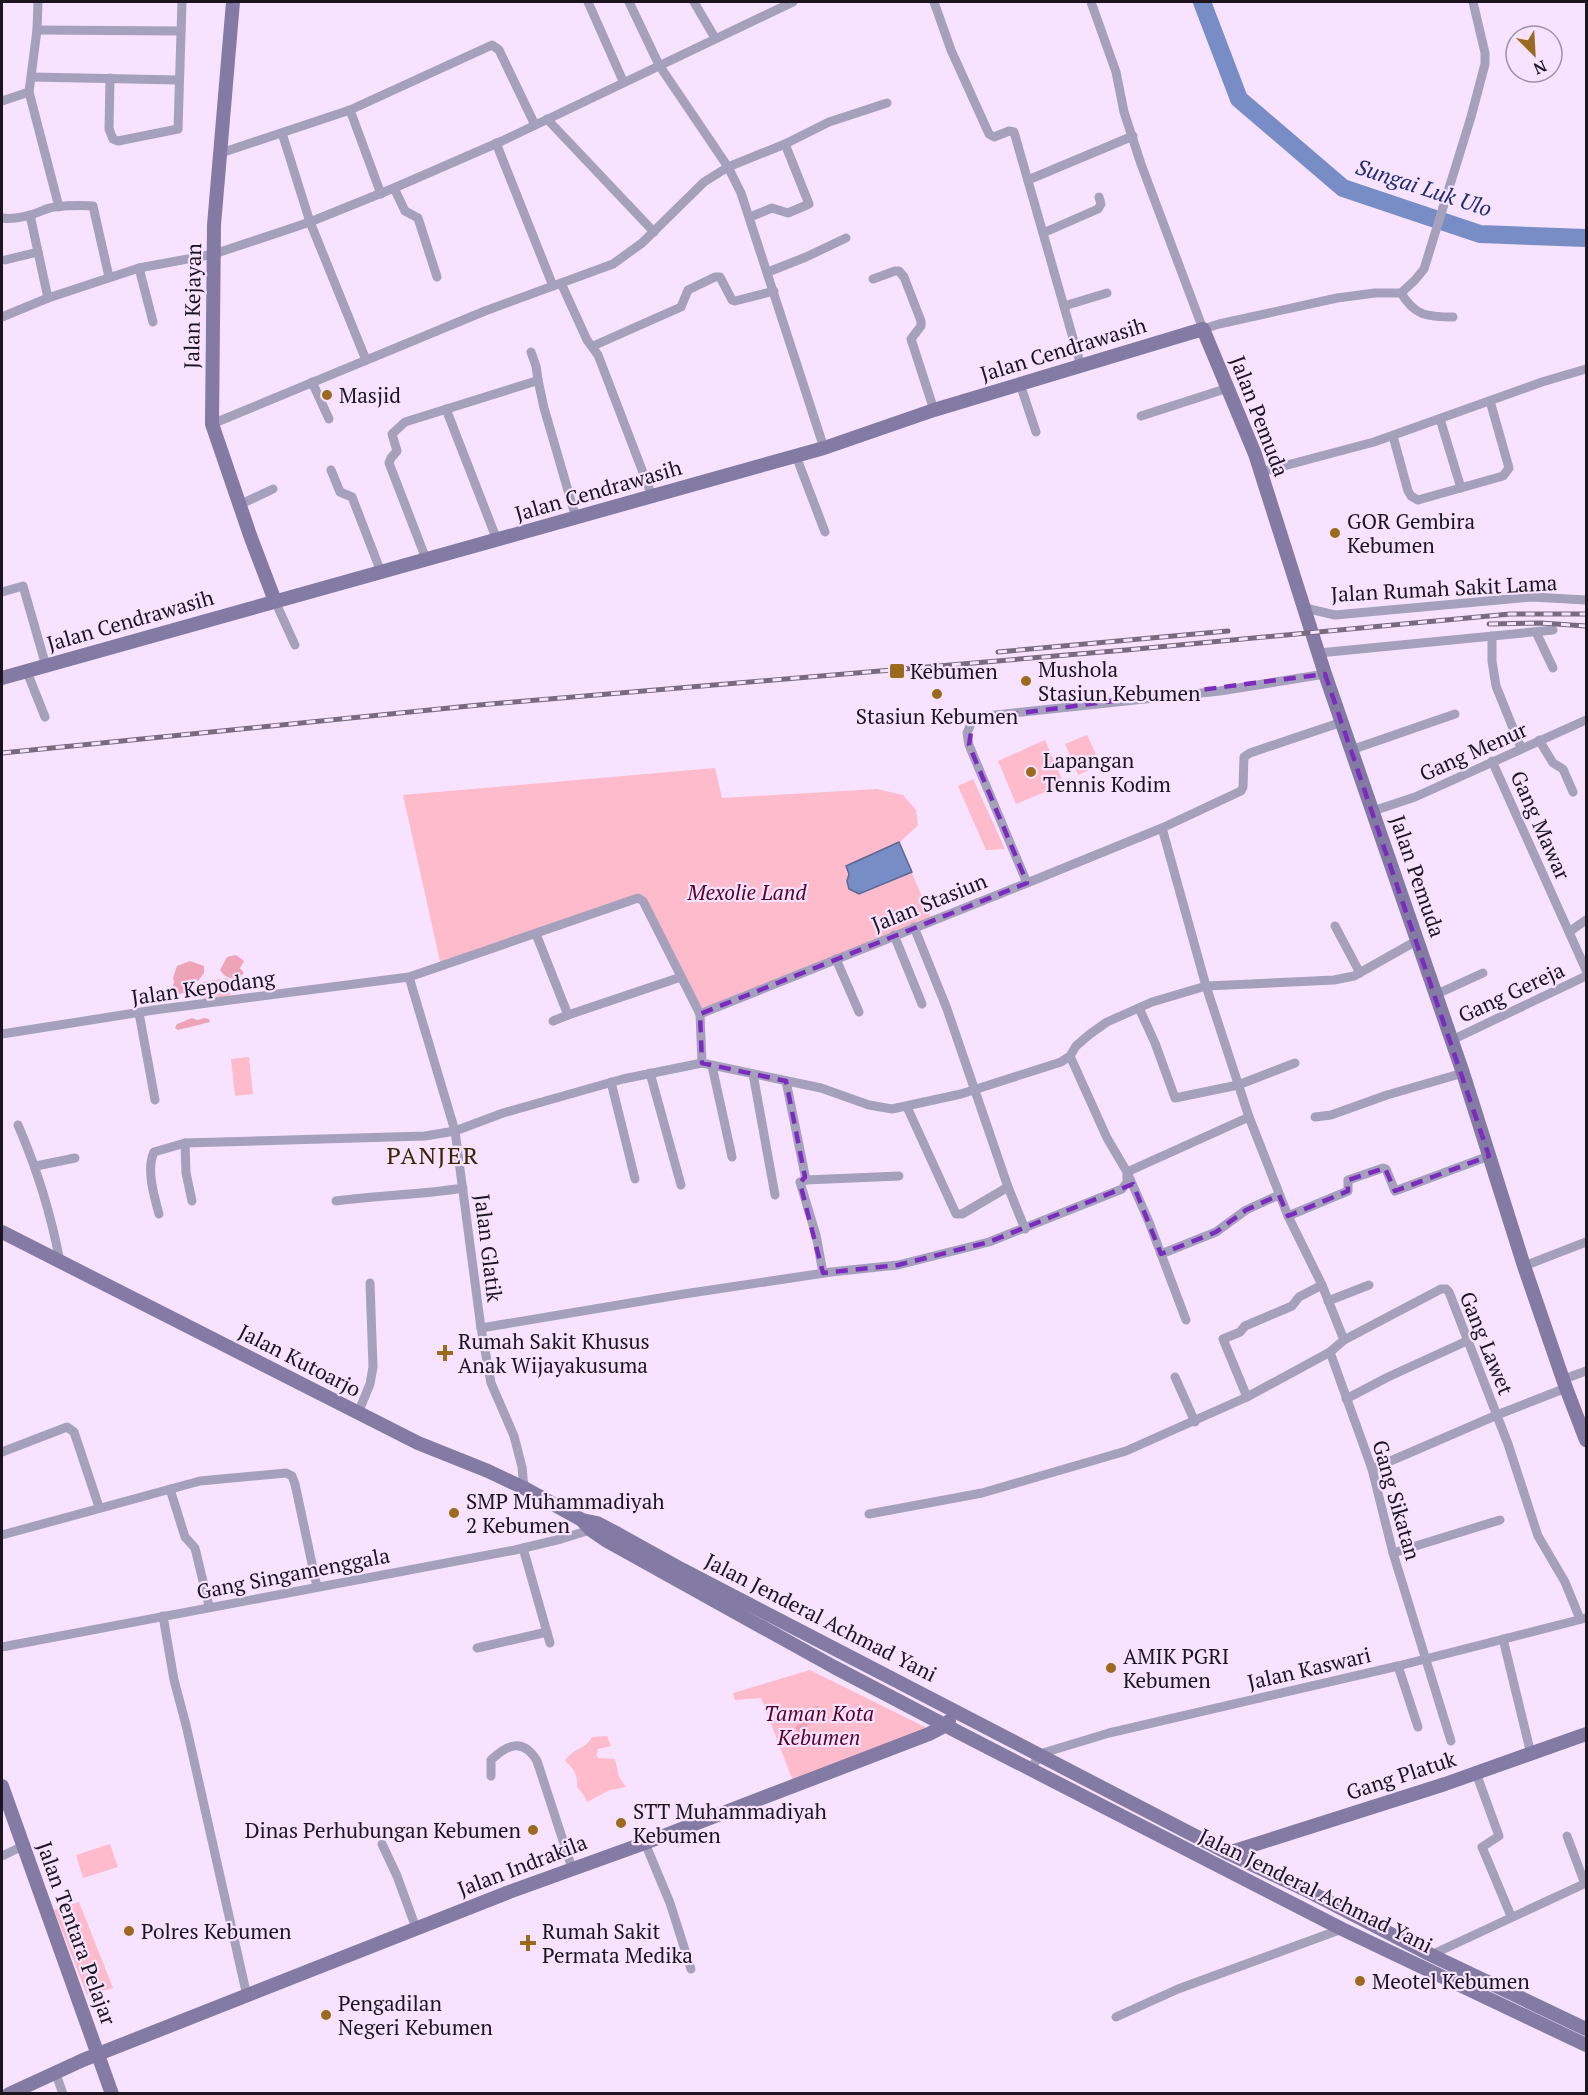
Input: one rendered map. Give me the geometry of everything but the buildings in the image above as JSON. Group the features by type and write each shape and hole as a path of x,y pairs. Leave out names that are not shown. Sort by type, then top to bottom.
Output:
{"main road":[{"name":"Jalan Kejayan","path":"233,2 214,225 212,424 275,601"},
{"name":"Jalan Cendrawasih","path":"2,678 824,448 934,410 1203,329"},
{"name":"Jalan Pemuda","path":"1203,329 1261,472 1325,674 1437,994 1524,1266 1587,1440"},
{"name":"Jalan Kutoarjo","path":"2,1232 418,1443 524,1488 590,1525"},
{"name":"Jalan Jenderal Achmad Yani","path":"590,1525 1431,1955 1587,2029"},
{"name":"Jalan Jenderal Achmad Yani","path":"590,1525 720,1605 875,1689 1342,1929 1587,2045"},
{"path":"875,1689 885,1674"},
{"name":"Jalan Indrakila","path":"9,2094 97,2055 416,1928 928,1734 946,1725 957,1711"},
{"name":"Gang Platuk","path":"1228,1852 1476,1773 1587,1734"},
{"name":"Jalan Tentara Pelajar","path":"2,1786 112,2094"}],"street":[{"path":"38,2 29,92 59,207"},
{"path":"111,78 110,129 113,139 118,141 176,131 179,126 182,2"},
{"path":"588,2 623,81"},
{"path":"629,2 659,64 728,167 741,193 824,448"},
{"path":"694,2 714,38"},
{"path":"2,317 48,298 139,268 214,254 310,222 381,194 535,125 623,81 793,2"},
{"path":"934,2 951,50 989,135 994,137 1009,131 1014,132 1081,366"},
{"path":"1091,2 1116,72 1125,112 1174,256 1203,329 1337,298 1375,293 1401,293 1415,280 1424,269 1448,195 1485,64 1485,53 1473,2"},
{"path":"37,30 181,32"},
{"path":"221,153 350,110 492,45 499,50 535,125"},
{"path":"32,77 179,80"},
{"path":"2,101 29,92"},
{"path":"212,424 485,311 613,264 642,243 704,182 728,167 785,144 829,122 887,103"},
{"path":"350,110 381,194"},
{"path":"547,118 654,232"},
{"path":"282,133 310,222 366,360"},
{"path":"1028,180 1133,136"},
{"path":"496,143 557,285 587,340 593,346 652,496"},
{"path":"750,217 772,208 788,213 810,204 785,144"},
{"path":"394,188 405,211 418,218 437,277"},
{"path":"1043,233 1098,209 1101,204 1099,197"},
{"path":"2,218 42,213 45,209 59,207 93,206 109,278"},
{"path":"30,215 48,298"},
{"path":"768,272 846,238"},
{"path":"5,260 38,252"},
{"path":"139,268 153,322"},
{"path":"873,279 895,271 899,271 904,277 921,321 921,326 911,339 934,410"},
{"path":"593,346 681,307 688,290 715,277 720,277 735,301 774,291"},
{"path":"1064,306 1107,293"},
{"path":"1401,293 1407,303 1420,313 1435,317 1453,317"},
{"path":"531,351 576,518"},
{"path":"1261,472 1393,436 1542,382 1587,369"},
{"path":"426,559 389,463 397,451 392,434 405,422 538,380"},
{"path":"312,382 329,419"},
{"path":"1020,384 1036,432"},
{"path":"1141,416 1228,388"},
{"path":"1393,436 1411,496 1418,500 1503,476 1508,471 1490,401"},
{"path":"446,409 497,540"},
{"path":"1440,419 1461,488"},
{"path":"796,456 825,532"},
{"path":"331,470 340,492 352,497 381,572"},
{"path":"239,505 273,489"},
{"path":"2,592 23,586 46,666"},
{"name":"Jalan Rumah Sakit Lama","path":"1305,608 1335,615 1532,597 1587,600"},
{"path":"275,601 295,645"},
{"path":"1319,653 1553,630"},
{"path":"1536,632 1553,668"},
{"path":"1492,636 1492,660 1496,686 1521,748"},
{"path":"27,672 45,717"},
{"path":"1026,883 969,745 968,733 973,719 1057,707 1220,691 1325,674"},
{"path":"1351,750 1455,714"},
{"name":"Gang Menur","path":"1373,811 1415,797 1587,720"},
{"name":"Jalan Stasiun","path":"700,1014 1161,828 1241,791 1244,787 1244,757 1250,753 1342,722"},
{"path":"1539,740 1553,763 1563,769 1573,792"},
{"name":"Gang Mawar","path":"1492,761 1587,970"},
{"path":"1161,828 1206,986 1249,1117 1279,1195 1322,1286 1344,1340"},
{"path":"409,977 640,899 700,1014 707,1065 732,1157"},
{"path":"1569,932 1587,920"},
{"path":"1335,926 1360,973"},
{"path":"914,927 947,1009 1008,1187 1025,1228"},
{"path":"536,934 568,1015"},
{"path":"894,935 922,1004"},
{"path":"159,1214 153,1192 151,1159 154,1152 185,1143 425,1136 455,1131 503,1113 611,1082 650,1073 707,1065 821,1088 869,1105 892,1109 907,1107 975,1090 1061,1062 1070,1056 1076,1046 1107,1022 1152,1002 1206,986 1334,980 1360,973 1418,940"},
{"path":"836,959 859,1012"},
{"path":"1437,994 1483,973"},
{"name":"Gang Gereja","path":"1452,1040 1587,976"},
{"name":"Jalan Kepodang","path":"2,1034 409,977"},
{"name":"Jalan Glatik","path":"409,977 455,1131 481,1328 491,1383 514,1436 522,1467 524,1488"},
{"path":"553,1021 681,977"},
{"path":"1139,1008 1175,1098 1238,1085 1295,1063"},
{"path":"139,1013 155,1100"},
{"path":"1070,1056 1107,1138 1127,1172 1149,1222 1186,1320"},
{"path":"650,1073 681,1185"},
{"path":"1315,1117 1331,1115 1387,1095 1463,1073"},
{"path":"753,1074 775,1195"},
{"path":"786,1081 806,1180"},
{"path":"611,1082 634,1179"},
{"path":"907,1107 956,1214 962,1214 1008,1187"},
{"path":"1127,1172 1249,1117"},
{"path":"18,1125 36,1166 55,1234 60,1262"},
{"path":"185,1143 186,1173 192,1201"},
{"path":"1288,1216 1348,1191 1348,1180 1383,1168 1386,1169 1395,1191 1489,1156"},
{"path":"36,1166 75,1158"},
{"path":"481,1328 824,1273 898,1265 989,1242 1122,1189 1127,1182 1127,1172"},
{"path":"824,1273 816,1235 800,1183 806,1180 899,1176"},
{"path":"336,1201 376,1195 430,1193 463,1188"},
{"path":"1161,1254 1216,1232 1249,1208 1279,1195"},
{"path":"1524,1266 1587,1242"},
{"path":"358,1413 370,1384 373,1368 370,1283"},
{"path":"1328,1301 1369,1285"},
{"path":"1247,1397 1223,1339 1240,1332 1245,1326 1292,1306 1299,1297 1322,1286"},
{"name":"Gang Lawet","path":"869,1514 982,1492 1126,1451 1247,1397 1330,1352 1344,1340 1441,1289 1446,1289 1469,1340 1497,1415 1538,1536 1583,1618"},
{"path":"1346,1399 1469,1340"},
{"name":"Gang Sikatan","path":"1330,1352 1372,1469 1394,1553 1451,1741"},
{"path":"1372,1469 1497,1415 1565,1384 1587,1371"},
{"path":"1175,1377 1195,1422"},
{"path":"2,1452 68,1427 74,1432 99,1507"},
{"path":"2,1535 200,1481 286,1473 292,1476 316,1587"},
{"path":"170,1489 185,1537 195,1548 209,1606"},
{"path":"1394,1553 1500,1520"},
{"name":"Gang Singamenggala","path":"2,1647 164,1622 209,1606 524,1548 590,1525"},
{"path":"524,1548 550,1643"},
{"name":"Jalan Kaswari","path":"1040,1755 1109,1733 1398,1666 1583,1618"},
{"path":"164,1622 174,1680 247,1996"},
{"path":"477,1648 547,1632"},
{"path":"1503,1639 1531,1754"},
{"path":"1398,1666 1418,1727"},
{"path":"491,1776 491,1760 501,1750 512,1746 523,1746 532,1753 537,1761 572,1868"},
{"path":"1030,1768 1040,1755"},
{"path":"1476,1773 1499,1836 1482,1846 1511,1916"},
{"path":"1431,1955 1586,1883 1567,1836"},
{"path":"645,1843 670,1903 691,1969"},
{"path":"382,1844 397,1876 416,1928"},
{"path":"2,1856 23,1846"},
{"path":"1116,2017 1178,1989 1342,1929"},
{"path":"56,2074 63,2094"}],"highlighted area":[{"path":"1325,674 1489,1156 1395,1191 1385,1168 1348,1180 1348,1191 1288,1216 1279,1195 1246,1210 1216,1232 1161,1254 1133,1184 989,1242 898,1265 823,1273 800,1183 805,1177 786,1081 702,1063 700,1014 1027,883 969,745 973,719"}],"green space":[{"path":"1087,735 1101,765 1078,775 1065,744"},
{"name":"Lapangan Tennis Kodim","path":"1045,740 1064,784 1016,804 998,761"},
{"name":"Mexolie Land","path":"715,768 722,798 877,789 903,795 916,810 918,825 899,843 932,920 700,1014 642,895 441,966 403,795"},
{"path":"973,779 1005,849 986,850 958,786"},
{"path":"228,978 231,997 204,1000 201,982"},
{"path":"249,1057 253,1094 235,1096 231,1059"},
{"name":"Taman Kota Kebumen","path":"810,1670 931,1730 793,1781 761,1698 735,1700 733,1693"},
{"path":"607,1736 611,1746 598,1749 596,1756 615,1759 619,1777 626,1787 610,1790 587,1802 577,1787 575,1772 565,1761 592,1737"},
{"path":"110,1844 118,1867 83,1878 76,1855"},
{"path":"79,1902 113,1988 87,1995 54,1910"}],"shaded area":[{"path":"236,955 244,961 240,968 244,973 236,980 225,976 220,970 227,957"},
{"path":"190,961 204,966 204,973 198,981 194,979 191,991 179,994 173,987 177,966"},
{"path":"192,1018 197,1020 205,1018 210,1022 178,1030 175,1028 177,1024"},
{"path":"816,1706 825,1712 820,1719 811,1719 803,1734 798,1733 795,1727 808,1717 808,1711"}],"water":[{"path":"899,842 912,872 859,894 849,889 847,881 849,874 846,866"}],"waterway":[{"name":"Sungai Luk Ulo","path":"1202,2 1239,99 1343,188 1480,234 1586,238"}],"railway":[{"path":"2,753 479,705 1126,650 1510,614 1586,614"},
{"path":"1489,624 1541,623 1586,626"},
{"path":"998,652 1228,631"}],"place":[{"name":"Masjid","path":"327,395"},
{"name":"GOR Gembira Kebumen","path":"1335,533"},
{"name":"Kebumen","path":"897,671"},
{"name":"Mushola Stasiun Kebumen","path":"1026,681"},
{"name":"Stasiun Kebumen","path":"937,694"},
{"name":"Lapangan Tennis Kodim","path":"1031,772"},
{"name":"Rumah Sakit Khusus Anak Wijayakusuma","path":"445,1353"},
{"name":"SMP Muhammadiyah 2 Kebumen","path":"454,1513"},
{"name":"AMIK PGRI Kebumen","path":"1111,1668"},
{"name":"STT Muhammadiyah Kebumen","path":"621,1823"},
{"name":"Dinas Perhubungan Kebumen","path":"533,1830"},
{"name":"Polres Kebumen","path":"129,1931"},
{"name":"Rumah Sakit Permata Medika","path":"528,1943"},
{"name":"Meotel Kebumen","path":"1360,1981"},
{"name":"Pengadilan Negeri Kebumen","path":"326,2015"}],"district":[{"name":"PANJER","path":"433,1155"}]}
